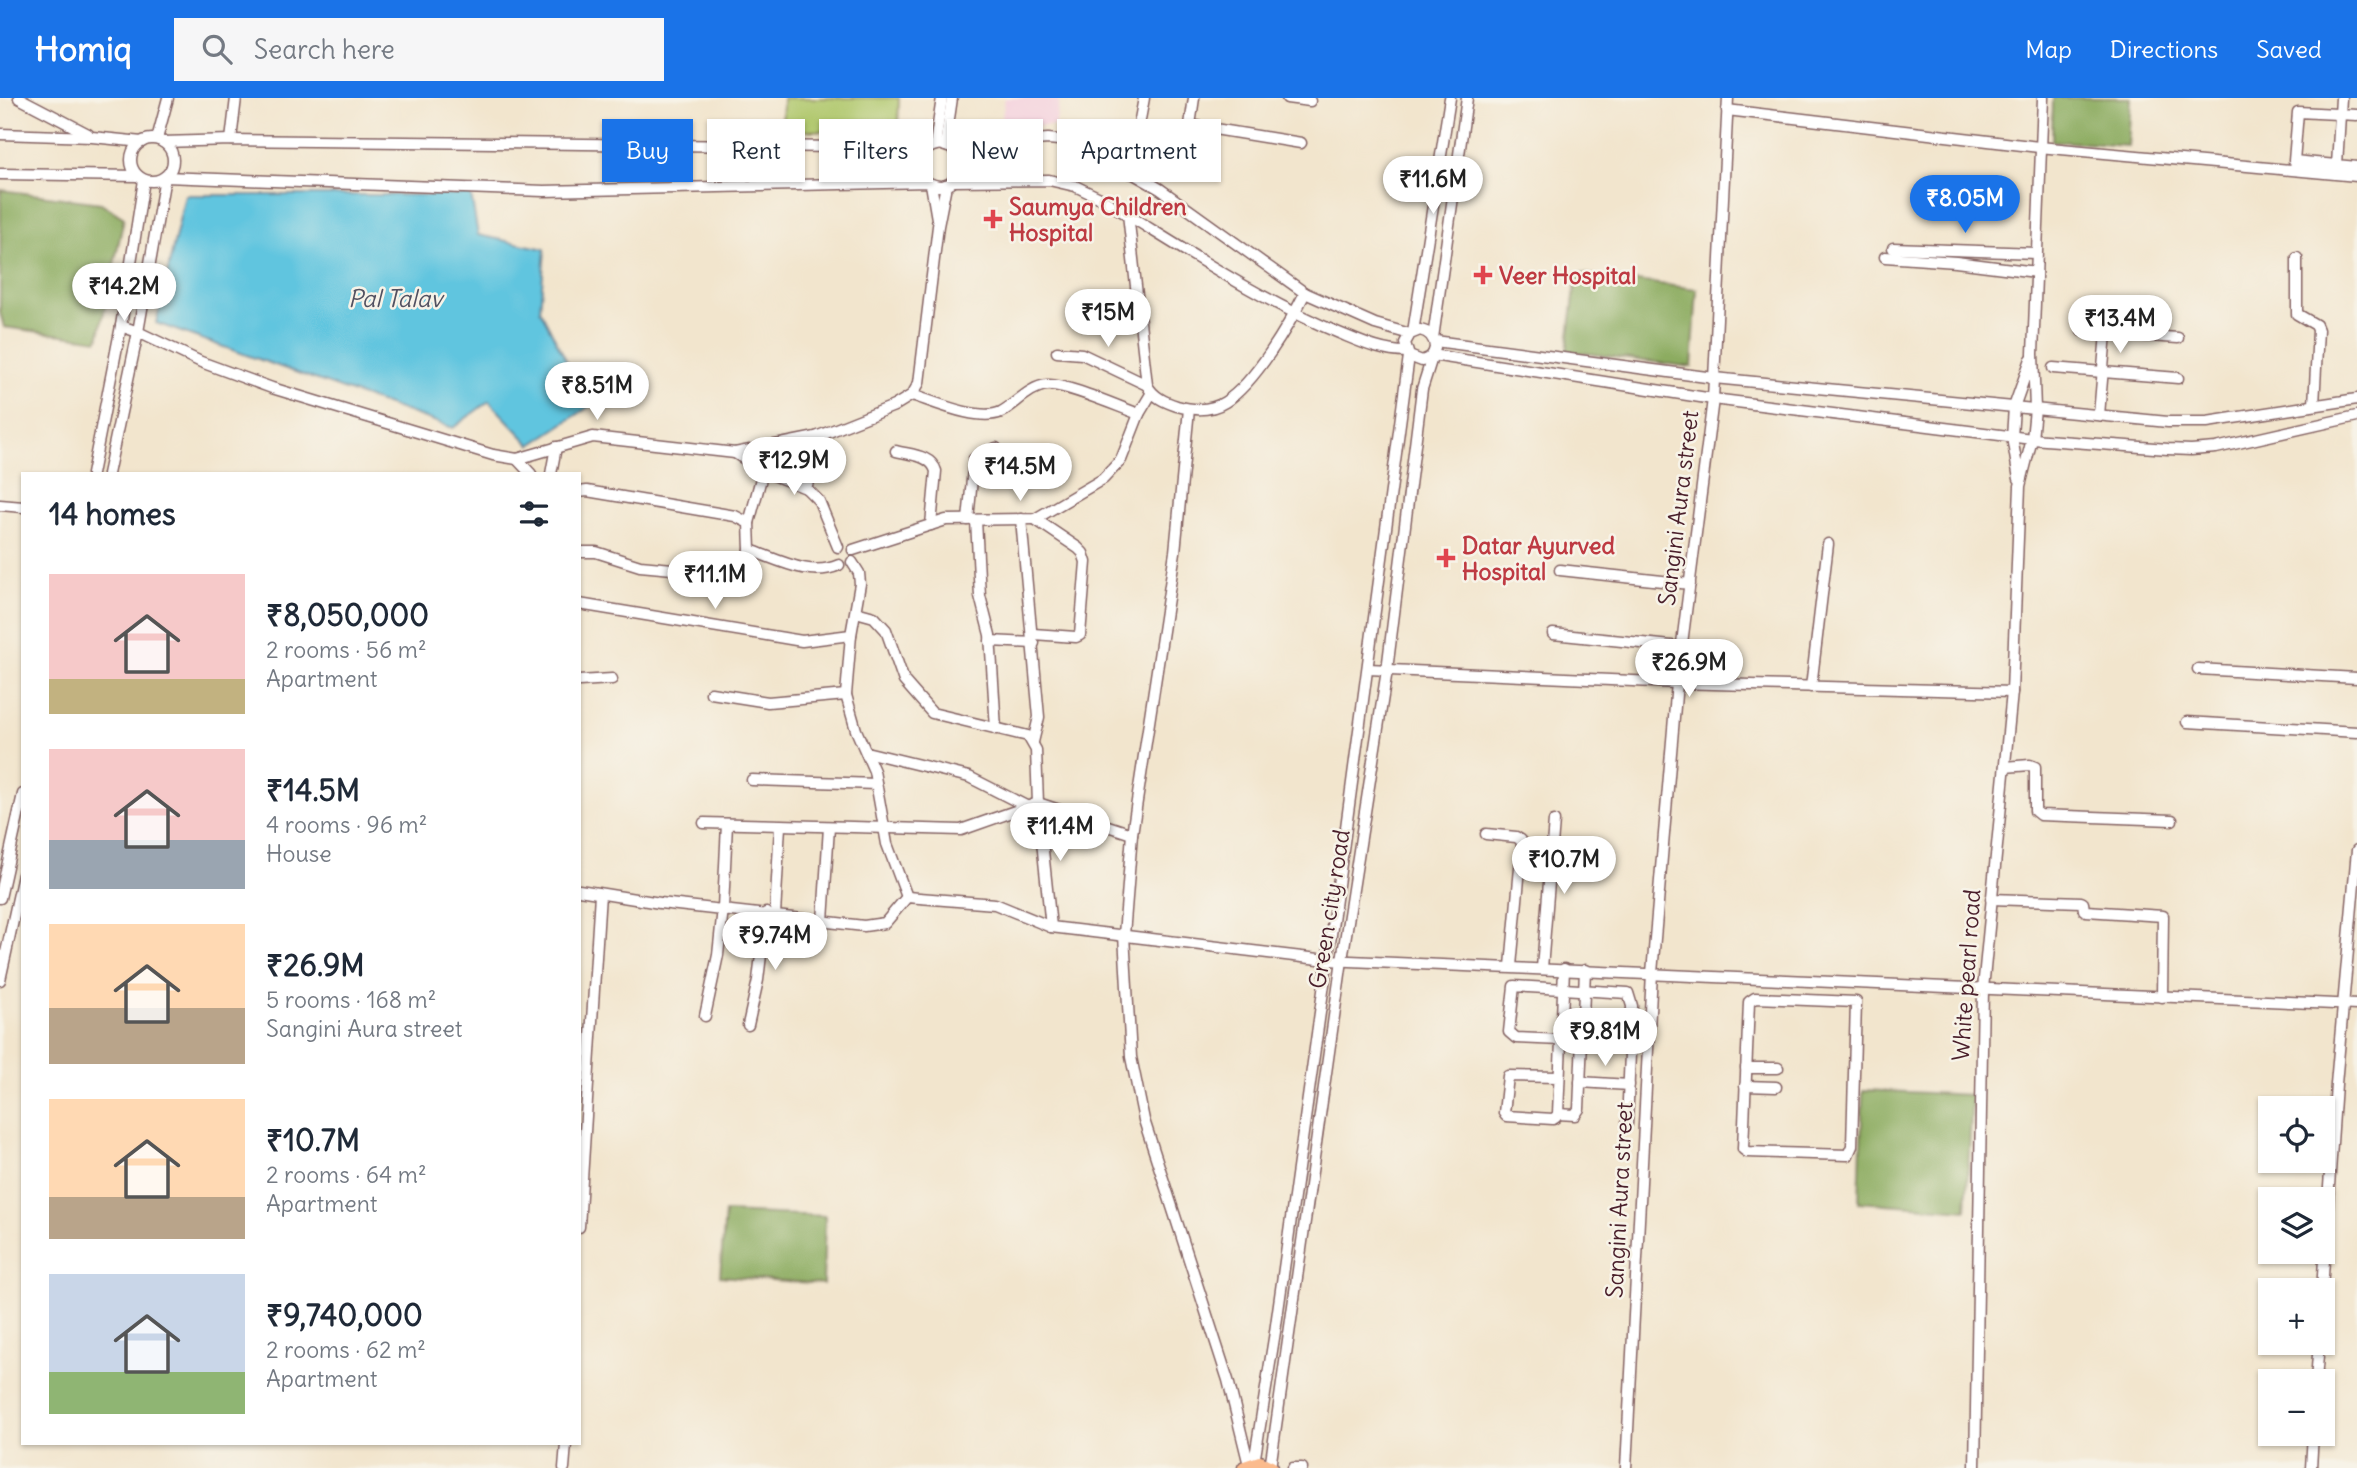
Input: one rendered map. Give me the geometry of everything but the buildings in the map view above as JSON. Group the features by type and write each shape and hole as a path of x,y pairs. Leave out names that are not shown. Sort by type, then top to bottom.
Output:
{"main road":[{"path":"1249,1466 1271,1468"}],"street":[{"path":"19,98 92,137"},
{"path":"160,140 168,98"},
{"path":"231,140 236,98"},
{"path":"939,147 942,98"},
{"path":"938,226 929,183 920,171 919,164 920,158 939,147 953,98"},
{"path":"1140,119 1144,98"},
{"path":"1194,98 1189,125 1301,143"},
{"path":"1287,98 1310,102"},
{"path":"1407,354 1405,343 1411,333 1450,98"},
{"path":"1431,356 1467,98"},
{"name":"Sangini Aura street","path":"1626,1468 1652,973 1677,683 1713,399 1728,98"},
{"path":"2020,486 2032,439 2035,409 2033,354 2043,98"},
{"path":"2337,165 2341,98"},
{"path":"1727,110 2039,147 2357,176"},
{"path":"2357,115 2300,112 2296,117 2294,162 2357,167"},
{"path":"0,134 92,137 142,142 231,140 939,147 1057,140"},
{"path":"0,174 141,178 159,181 173,166 174,159 172,152 160,140"},
{"path":"92,472 121,327 141,178 131,164 131,156 142,142"},
{"path":"121,327 138,332 201,362 272,388 475,451 517,458 578,440 606,437 735,453 816,437 894,406 912,395 919,383 938,226 949,183 957,176 960,163 958,157 939,147"},
{"path":"165,177 544,191 1049,180 1100,198 1294,315 1372,347 1407,354 1422,361 1431,356 1713,399 2012,437 2192,450 2216,448 2357,416"},
{"path":"108,472 138,332 165,177"},
{"path":"1147,182 1305,293 1375,324 1411,333 1425,331 1434,339 1714,378 2168,422 2207,422 2357,399"},
{"path":"853,550 946,520 1035,519 1103,479 1121,460 1149,390 1128,214"},
{"path":"2036,253 1889,253 2036,272"},
{"path":"2297,258 2297,314 2316,325 2318,330 2314,405"},
{"path":"1057,352 1082,355 1170,404 1189,409 1209,408 1223,403 1246,385 1294,315 1305,293"},
{"path":"2082,331 2178,338"},
{"path":"2099,415 2106,333"},
{"name":"Green city road","path":"1249,1466 1275,1332 1368,669 1407,354"},
{"path":"2020,486 2012,437 2014,407 2033,354"},
{"name":"Green city road","path":"1271,1468 1342,960 1387,670 1422,389 1431,356"},
{"path":"2053,368 2178,378"},
{"path":"912,395 961,411 986,415 1000,412 1035,389 1052,385 1139,414"},
{"path":"1189,409 1175,552 1132,834 1124,935 1131,1057 1144,1120 1228,1380 1249,1466"},
{"path":"806,488 816,437"},
{"path":"551,472 555,447"},
{"path":"996,448 974,459 972,520 980,596 990,641 996,729"},
{"path":"896,451 929,460 934,464 936,471 931,525"},
{"path":"735,453 763,471 806,488 819,501 838,547 834,556 839,565"},
{"path":"517,458 529,472"},
{"path":"581,552 596,552 640,566 727,574 744,564 750,550 748,523 763,471"},
{"name":"White pearl road","path":"1975,1468 1983,989 2012,692 2020,486"},
{"path":"581,492 735,516 748,523"},
{"path":"0,505 21,507"},
{"path":"1021,519 1039,717 1033,743"},
{"path":"990,641 1080,635 1086,562 1083,553 1035,519"},
{"path":"1811,687 1828,544"},
{"path":"750,550 802,568 827,570 839,565 846,566 855,556 853,550 847,546 838,547"},
{"path":"852,562 859,573 860,584 851,635 846,695 874,771 887,844 907,897"},
{"path":"1560,570 1689,584"},
{"path":"581,604 802,641 851,635"},
{"path":"856,612 874,617 886,630 904,681 932,713 1028,736 1033,743 1036,750 1033,805 1051,927"},
{"path":"1553,634 1681,647"},
{"path":"2198,668 2357,678"},
{"path":"1368,669 1677,683 2012,692"},
{"path":"581,681 612,679"},
{"path":"711,693 768,702 846,695"},
{"path":"2187,722 2357,732"},
{"path":"866,752 969,777 1033,805 1132,834"},
{"path":"2005,767 2035,767 2035,811 2040,815 2172,820"},
{"path":"752,780 876,784"},
{"path":"0,898 21,803"},
{"path":"704,823 961,830 1033,805"},
{"path":"1542,968 1554,821"},
{"path":"705,1016 718,956 727,824"},
{"path":"748,1025 770,914 780,826"},
{"path":"823,921 829,827"},
{"path":"1486,834 1516,837 1521,840 1511,966"},
{"path":"2323,1278 2357,850"},
{"path":"581,1166 590,892 660,903 864,926 885,923 907,897"},
{"path":"907,897 995,904 1051,927 1327,960 2357,1005"},
{"path":"1992,899 2083,902 2086,911 2163,916 2162,997"},
{"path":"0,980 12,925 20,905"},
{"path":"0,921 12,925"},
{"path":"1559,1077 1508,1076 1503,1111 1506,1116 1553,1119 1558,1114 1564,969"},
{"path":"1558,1114 1574,1115 1578,1112 1585,970"},
{"path":"1782,999 1783,979"},
{"path":"1561,1040 1517,1038 1509,1032 1514,986 1628,993 1632,1002 1627,1124"},
{"path":"1755,998 1857,1003 1852,1146 1849,1153 1745,1151 1742,1147 1746,1068 1749,1000 1755,998"},
{"path":"1582,1033 1631,1036"},
{"path":"1746,1068 1777,1068"},
{"path":"1580,1082 1629,1085"},
{"path":"1745,1086 1776,1087"},
{"path":"564,1468 565,1445"},
{"path":"2311,1468 2312,1446"},
{"path":"1293,1468 1302,1468"}],"shaded area":[{"path":"1005,98 1060,98 1055,126 1043,126 1043,119 1002,119"}],"green space":[{"path":"783,98 899,98 898,119 819,119 819,131 805,131 805,119 782,119"},
{"path":"2053,98 2131,98 2128,146 2052,141"},
{"path":"1,190 101,203 124,218 98,340 4,327 0,312"},
{"path":"1577,273 1697,289 1692,367 1567,351"},
{"path":"1863,1090 1972,1095 1966,1210 1859,1202"},
{"path":"725,1212 825,1216 823,1284 720,1276"}],"water":[{"name":"Pal Talav","path":"185,195 471,195 478,235 545,249 540,310 590,406 531,445 489,401 453,428 156,323"}],"place":[{"name":"Saumya Children Hospital","path":"993,219"},
{"name":"Veer Hospital","path":"1483,275"},
{"name":"Datar Ayurved Hospital","path":"1446,558"}]}
